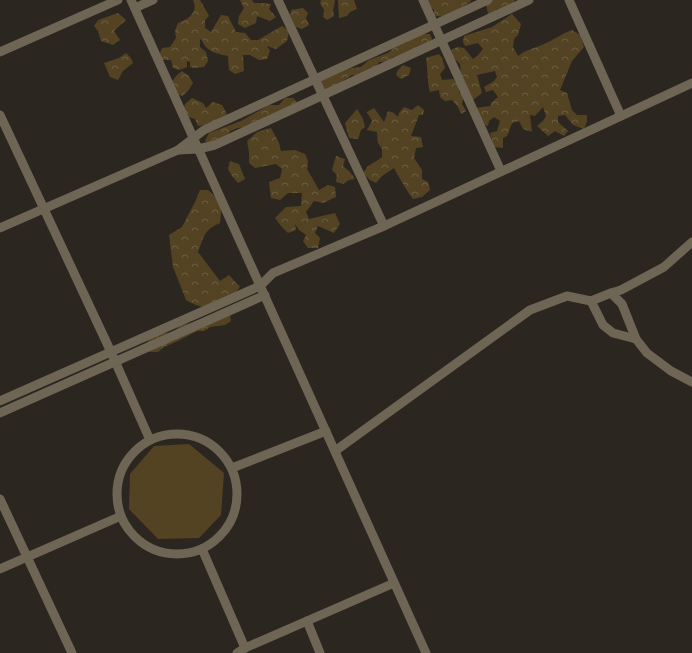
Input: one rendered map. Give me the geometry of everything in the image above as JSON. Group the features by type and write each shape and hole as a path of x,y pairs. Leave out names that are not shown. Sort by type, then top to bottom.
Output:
{"street":[{"path":"0,52 118,0"},
{"path":"153,0 133,4 426,653"},
{"path":"278,0 384,226"},
{"path":"423,0 501,171"},
{"path":"0,228 178,150 204,130 488,0"},
{"path":"178,150 198,149 215,145 529,0"},
{"path":"569,0 621,116"},
{"path":"0,401 260,286 273,273 384,226 692,83"},
{"path":"0,115 111,352 150,440"},
{"path":"335,452 530,310 567,296 591,301 621,290 664,267 692,242"},
{"path":"611,293 622,304 636,339 647,353 671,371 692,382"},
{"path":"0,413 265,295"},
{"path":"591,301 603,325 613,333 636,339"},
{"path":"232,468 326,431"},
{"path":"168,434 188,434 206,440 221,452 232,468 238,486 237,505 235,511 230,523 218,538 202,549 183,554 158,550 146,545 131,532 121,516 117,498 118,480 124,464 135,450 150,440 168,434"},
{"path":"0,499 72,653"},
{"path":"0,569 121,516"},
{"path":"202,549 245,648"},
{"path":"237,653 245,648 394,583"},
{"path":"307,621 320,653"}],"green space":[{"path":"193,0 200,0 209,16 205,20 205,28 211,32 221,15 228,16 236,32 245,33 251,40 258,40 282,26 289,31 287,41 276,49 267,46 270,51 267,59 259,60 250,55 243,55 244,71 235,74 229,70 228,56 208,49 203,43 202,39 200,40 200,47 206,52 208,61 204,67 190,67 190,62 187,61 187,67 179,70 173,68 171,60 162,60 160,53 162,48 170,47 176,38 175,31 178,23 189,18 194,12 195,8"},
{"path":"240,0 252,0 254,3 271,4 269,9 276,17 270,21 257,16 256,23 245,28 238,24 239,16 244,8"},
{"path":"321,0 335,0 333,10 334,16 327,20 323,17 324,10 320,3"},
{"path":"338,0 354,0 357,9 350,12 347,16 339,18"},
{"path":"426,0 471,1 450,15 434,16 434,10 428,5"},
{"path":"493,0 515,0 508,8 503,10 497,9 493,15 488,14 486,3"},
{"path":"303,8 308,13 306,18 309,25 302,29 296,27 290,15 291,10"},
{"path":"118,13 126,20 114,31 120,40 113,45 101,41 98,31 94,26 98,20"},
{"path":"512,14 521,24 518,35 514,39 513,47 518,56 572,30 580,35 584,47 572,61 560,90 567,93 572,110 577,115 587,115 587,121 584,129 573,125 565,115 558,116 558,122 568,131 564,136 555,131 548,136 537,126 546,116 543,107 535,116 530,115 532,132 523,129 519,121 512,123 507,136 503,138 503,148 494,147 490,133 497,131 500,121 494,117 489,121 488,126 485,125 475,108 490,106 498,97 493,90 486,92 484,87 494,81 497,77 495,71 477,75 482,93 473,100 468,93 466,83 461,75 460,64 456,60 451,59 450,51 457,47 464,48 473,59 483,49 478,43 465,46 463,42 464,36 492,27"},
{"path":"418,34 430,34 432,39 425,47 415,53 403,57 393,57 388,62 379,62 375,69 362,77 352,75 327,91 321,88 320,81 346,70 361,67 369,60 388,53 395,47 407,42"},
{"path":"126,53 131,58 133,63 123,71 118,80 110,77 104,63 119,58"},
{"path":"439,54 445,68 440,74 442,80 453,79 459,85 459,92 464,95 462,104 466,111 461,114 458,107 452,100 445,101 440,97 439,90 430,92 426,58"},
{"path":"403,65 411,68 409,75 401,79 396,75 398,70"},
{"path":"182,71 189,76 193,83 188,91 182,96 174,93 170,84"},
{"path":"192,98 203,103 206,108 213,102 222,105 227,114 219,123 198,126 195,119 188,117 183,110 185,104"},
{"path":"285,98 293,98 297,102 253,126 238,128 230,131 228,137 211,144 205,141 209,133 241,121 269,105 279,105"},
{"path":"418,105 424,110 423,115 419,115 411,136 421,137 423,147 416,148 414,158 422,170 422,179 428,182 430,190 422,197 413,199 394,168 382,176 376,183 370,180 363,173 368,166 382,157 382,149 378,143 377,132 367,130 372,121 367,112 374,108 384,122 388,111 394,113 398,117 399,113 404,107 412,110"},
{"path":"357,109 363,119 365,127 361,130 358,139 349,138 345,123"},
{"path":"271,128 279,143 281,151 295,150 305,154 308,161 307,169 319,190 328,185 335,187 336,197 323,203 314,201 306,212 309,219 335,213 340,224 334,233 318,226 315,233 320,238 318,248 308,248 303,241 306,235 299,230 295,224 296,230 288,233 275,218 286,207 301,206 302,193 288,193 280,200 271,198 269,182 280,178 282,169 276,164 255,168 249,163 247,141 257,132"},
{"path":"336,156 345,159 343,166 355,179 349,180 343,184 336,182 337,175 332,170"},
{"path":"230,161 239,164 245,179 238,183 232,176 228,169"},
{"path":"200,190 208,190 222,203 220,223 211,228 205,234 198,252 220,281 229,275 240,287 221,305 213,308 195,305 186,300 173,267 169,235 182,227"},
{"path":"230,314 231,321 225,325 210,327 204,331 197,331 164,347 158,352 151,352 144,349 151,338 158,334 172,333 182,324 197,323"},
{"path":"189,444 224,473 221,515 199,538 158,539 129,509 130,474 154,446"}]}
